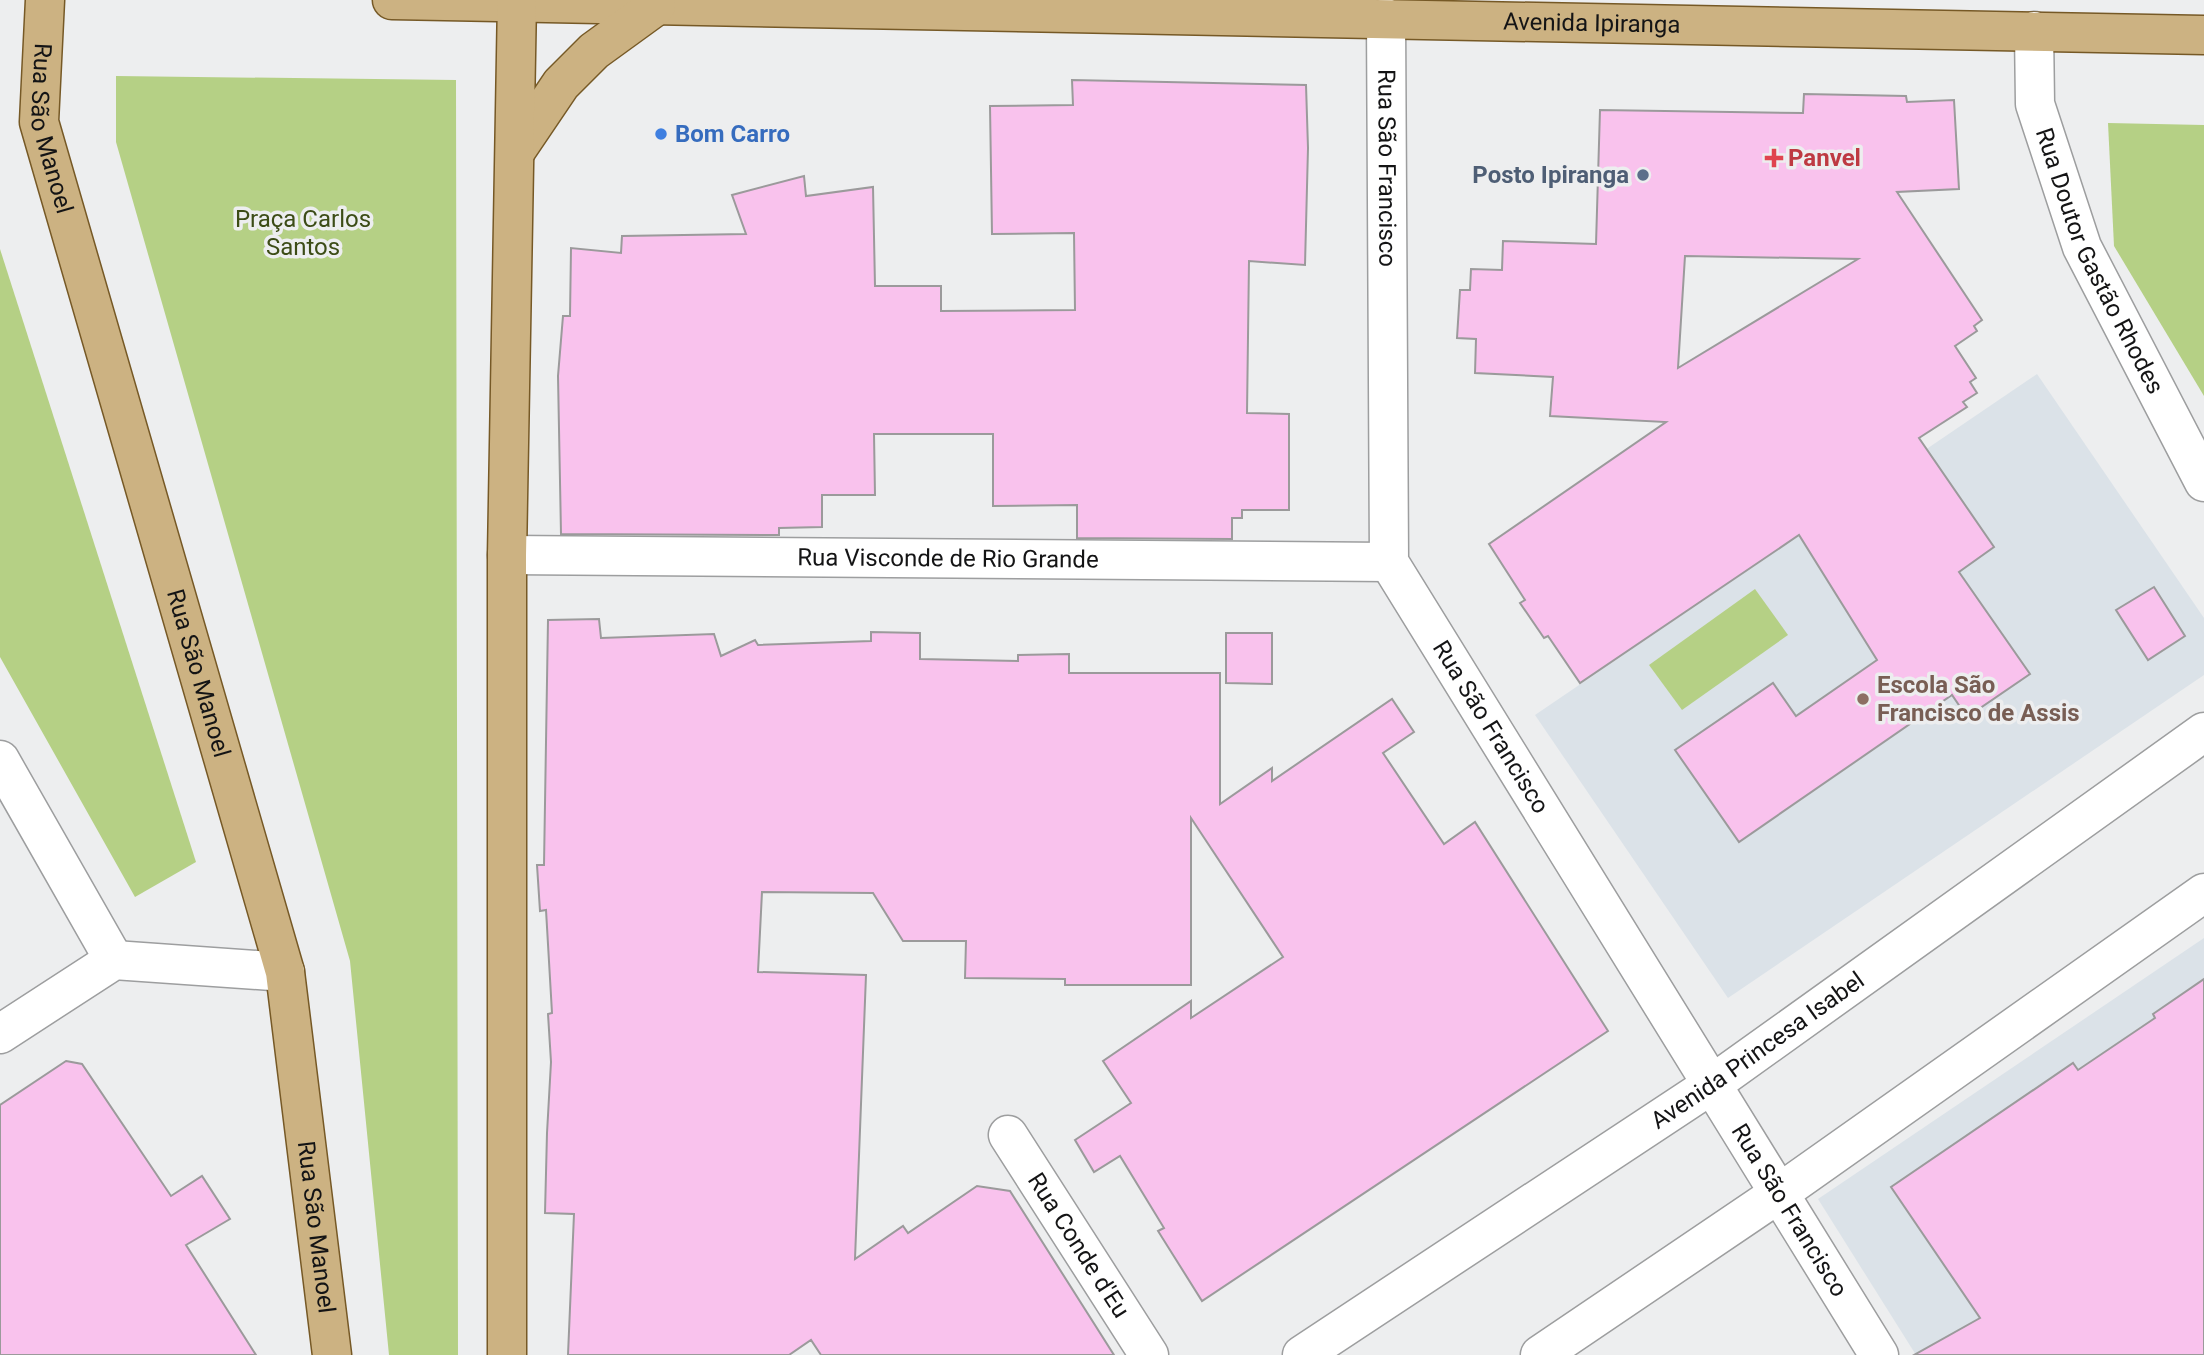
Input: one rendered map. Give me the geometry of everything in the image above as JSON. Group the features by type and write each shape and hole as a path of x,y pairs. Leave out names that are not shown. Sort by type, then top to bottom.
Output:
{"main road":[{"name":"Rua São Manoel","path":"45,0 39,122 285,972 332,1355"},
{"name":"Avenida Ipiranga","path":"392,0 2204,34"},
{"path":"507,1355 507,555 517,2"},
{"path":"515,152 561,84 594,51 656,6"}],"street":[{"name":"Rua São Francisco","path":"1387,18 1389,562 1879,1355"},
{"name":"Rua Doutor Gastão Rhodes","path":"2034,31 2035,104 2082,247 2204,482"},
{"name":"Rua Visconde de Rio Grande","path":"507,555 1389,562"},
{"name":"Avenida Princesa Isabel","path":"1302,1355 1711,1085 2204,732"},
{"path":"0,760 114,960"},
{"path":"1540,1355 1778,1194 2204,893"},
{"path":"0,1034 114,960 285,972"},
{"name":"Rua Conde d'Eu","path":"1008,1135 1149,1355"}],"shaded area":[{"name":"Escola São Francisco de Assis","path":"2037,374 2204,618 2204,675 1728,998 1535,715"},
{"path":"2204,938 2204,1355 1916,1355 1818,1199"}],"green space":[{"name":"Praça Carlos Santos","path":"116,76 456,80 458,1355 389,1355 350,961 116,142"},
{"path":"2108,123 2204,125 2204,396 2114,246"},
{"path":"0,249 196,862 135,897 0,657"},
{"path":"1755,589 1788,635 1682,710 1649,665"}],"building":[{"path":"1072,80 1306,85 1308,148 1305,265 1249,261 1247,413 1289,414 1289,510 1242,510 1242,518 1232,518 1232,539 1077,538 1077,505 993,506 993,434 874,434 875,495 822,495 822,527 779,528 779,535 561,534 558,376 563,316 570,316 571,248 621,253 622,236 746,234 732,195 804,176 806,196 873,187 875,286 941,286 941,311 1075,310 1074,233 992,234 990,106 1073,105"},
{"path":"1804,94 1906,96 1907,102 1954,100 1959,189 1897,192 1982,320 1974,326 1977,331 1955,346 1976,378 1970,382 1977,393 1963,402 1967,407 1919,438 1994,547 1959,572 2030,674 1967,717 1952,695 1739,842 1675,750 1773,683 1796,716 1877,660 1799,535 1580,683 1548,636 1544,638 1520,603 1525,600 1489,544 1666,422 1550,416 1553,377 1475,373 1476,339 1457,338 1460,290 1470,290 1471,269 1502,270 1503,241 1596,244 1600,110 1803,113","holes":["1685,256 1858,259 1678,368"]},
{"path":"2154,587 2185,636 2148,660 2116,610"},
{"path":"599,619 601,638 714,634 721,656 755,640 758,645 871,641 871,632 920,633 920,659 1018,661 1018,655 1069,654 1069,673 1220,673 1220,804 1272,768 1272,781 1392,699 1414,732 1383,753 1444,844 1475,822 1608,1031 1202,1301 1158,1231 1164,1228 1120,1156 1094,1172 1075,1140 1131,1103 1103,1061 1191,1001 1191,1018 1283,957 1191,818 1191,985 1065,985 1065,979 965,978 966,941 903,941 873,893 762,892 758,972 866,975 855,1259 903,1226 908,1233 977,1186 1010,1191 1114,1355 821,1355 811,1340 789,1355 568,1355 574,1214 545,1213 551,1062 548,1014 552,1013 546,910 540,911 537,865 544,865 548,620"},
{"path":"1226,633 1272,633 1272,684 1226,683"},
{"path":"2204,979 2204,1355 1914,1355 1980,1318 1891,1187 2073,1063 2078,1070 2155,1018 2153,1014"},
{"path":"66,1061 82,1064 171,1196 202,1176 230,1219 186,1245 256,1355 0,1355 0,1105"}],"place":[{"name":"Bom Carro","path":"661,134"},
{"name":"Panvel","path":"1774,158"},
{"name":"Posto Ipiranga","path":"1643,175"},
{"name":"Escola São Francisco de Assis","path":"1863,699"}]}
